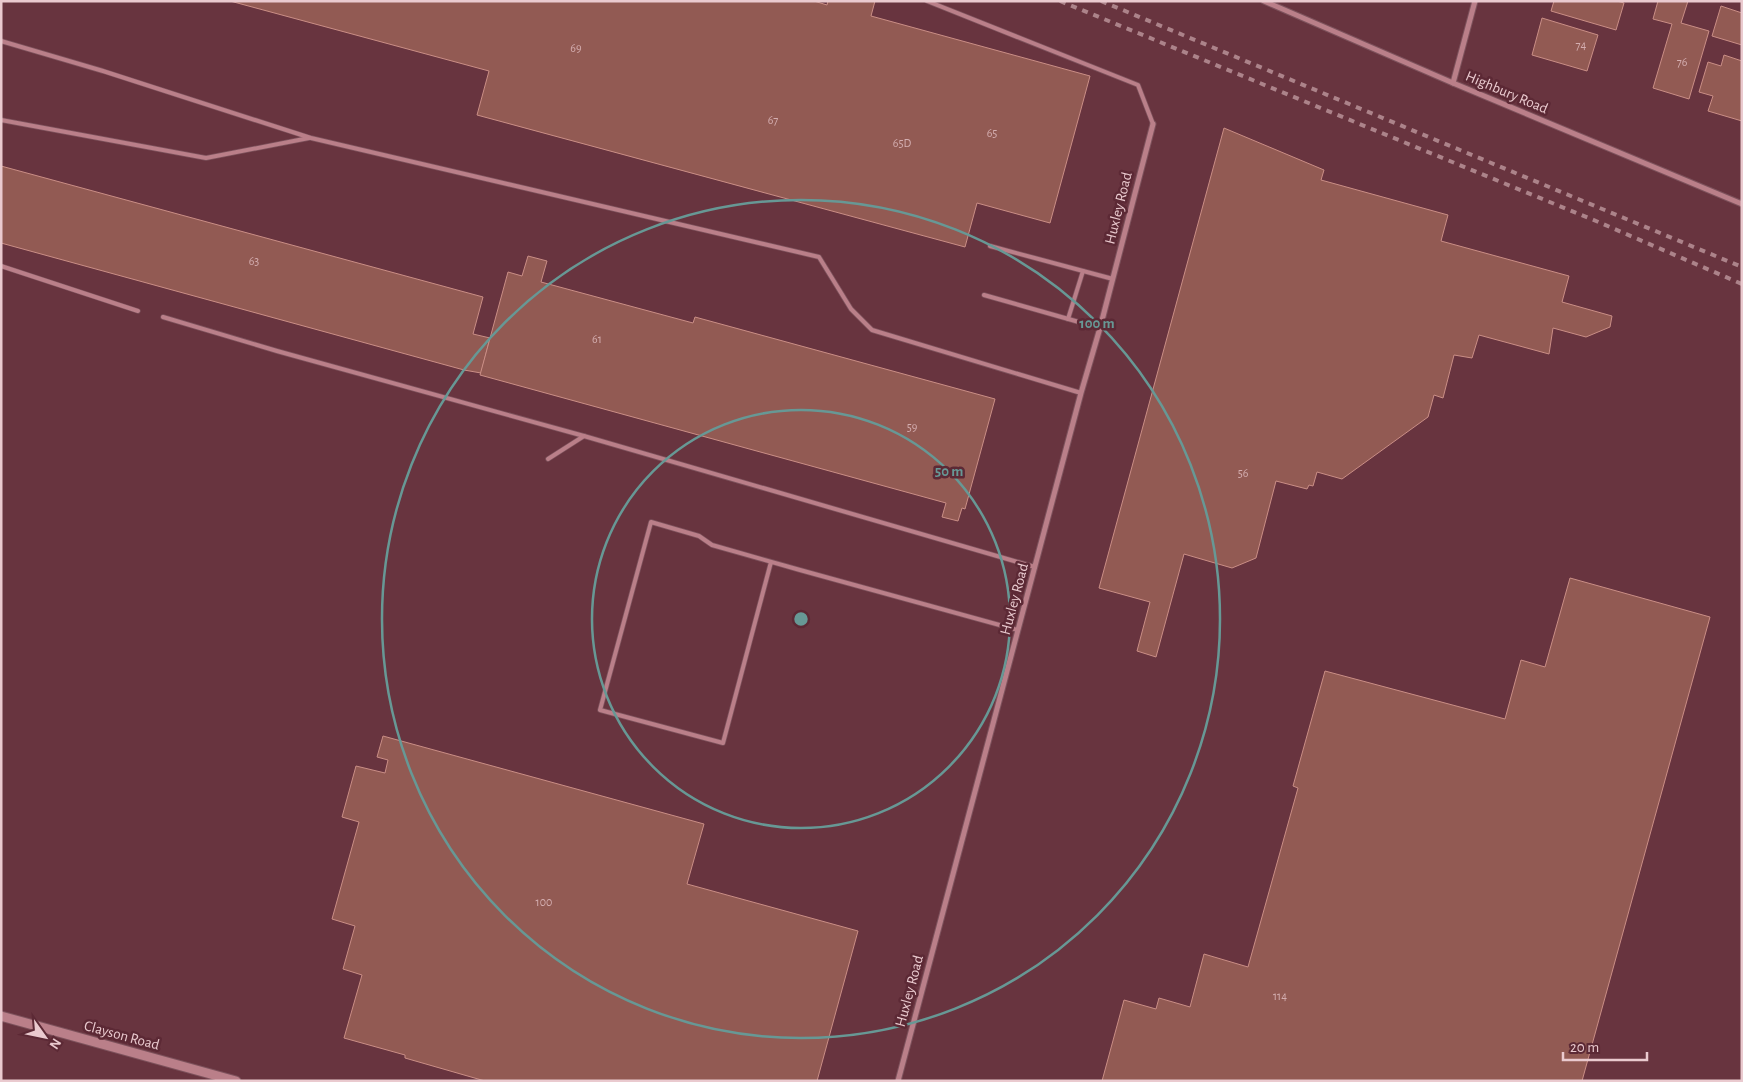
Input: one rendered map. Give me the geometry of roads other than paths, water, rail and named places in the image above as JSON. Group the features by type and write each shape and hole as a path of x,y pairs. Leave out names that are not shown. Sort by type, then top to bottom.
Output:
{"street":[{"name":"Highbury Road","path":"1264,1 1453,83 1742,204"},
{"path":"1453,83 1475,1"},
{"name":"Huxley Road","path":"898,1081 1153,124"},
{"name":"Clayson Road","path":"1,1016 236,1081"}],"lane":[{"path":"927,1 1138,85 1153,124"},
{"path":"1,41 103,71 311,138 819,258 851,309 872,330 1081,393"},
{"path":"1,120 206,158 311,138"},
{"path":"990,246 1113,279"},
{"path":"1,266 138,312"},
{"path":"1068,319 1083,271"},
{"path":"984,295 1100,328"},
{"path":"163,317 287,354 584,436 1035,567"},
{"path":"548,459 584,436"},
{"path":"771,562 723,743 600,710 651,522 699,536 712,545 1018,630"}],"railway":[{"path":"1060,1 1596,221 1742,284"},
{"path":"1101,1 1742,267"}]}
